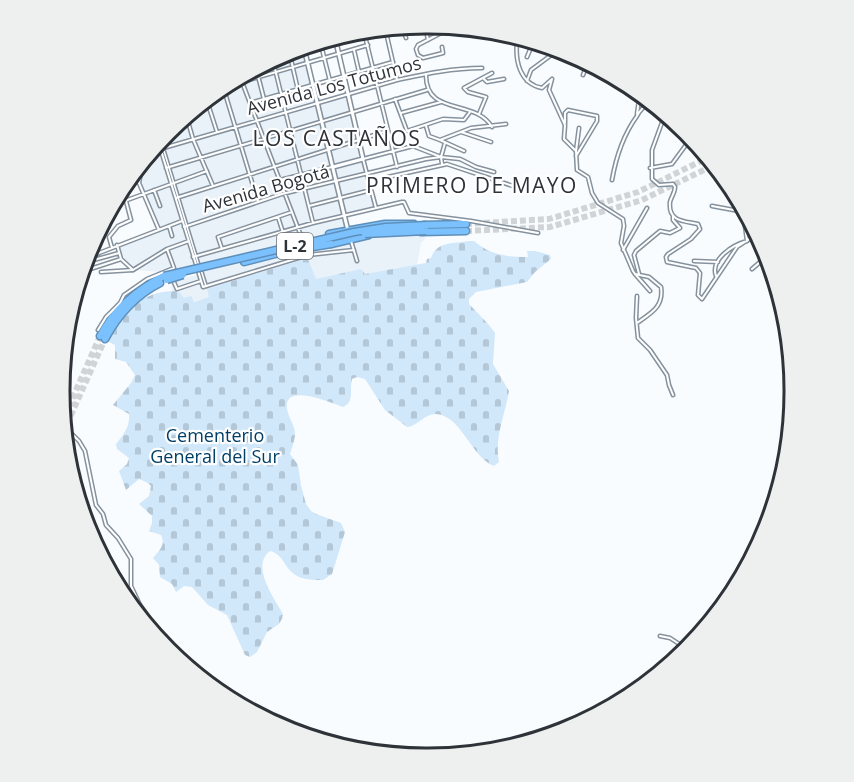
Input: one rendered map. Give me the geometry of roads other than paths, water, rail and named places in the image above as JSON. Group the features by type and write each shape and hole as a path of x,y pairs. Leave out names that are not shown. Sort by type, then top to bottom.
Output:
{"highway":[{"path":"288,244 379,224 404,223 426,228"},
{"name":"L-2","path":"101,335 114,324 132,302 166,278 288,244 375,228 466,227"},
{"path":"283,252 331,244 350,238 426,228"},
{"name":"L-2","path":"166,278 364,234 426,228"}],"street":[{"path":"427,34 428,40"},
{"path":"438,34 417,47 417,52 420,57 441,54 442,47"},
{"path":"387,37 397,80"},
{"path":"366,40 397,167"},
{"path":"262,75 368,45"},
{"path":"517,46 517,61 527,81 535,87 542,88 552,79 550,93 564,123"},
{"path":"337,47 376,208"},
{"path":"322,50 330,81"},
{"path":"354,50 359,72"},
{"path":"527,57 530,50"},
{"path":"306,56 327,148 357,261"},
{"path":"527,81 531,70 550,56"},
{"path":"292,62 298,90"},
{"path":"250,104 393,62"},
{"name":"Avenida Los Totumos","path":"171,144 397,80 466,68 482,68"},
{"path":"276,71 313,223"},
{"path":"583,75 585,71"},
{"path":"479,114 486,97 468,92 464,88 492,73"},
{"path":"426,74 427,90 432,97 479,114 489,121 492,127"},
{"path":"258,77 264,99"},
{"path":"484,79 487,82 504,79"},
{"path":"243,86 308,255"},
{"path":"168,167 427,90"},
{"path":"226,97 258,202"},
{"path":"395,99 407,131 443,119 464,120 470,112"},
{"path":"400,113 441,102"},
{"path":"637,114 638,104"},
{"path":"612,180 618,156 637,114 643,107"},
{"path":"209,108 217,132"},
{"path":"576,151 564,139 565,113 568,111 597,116 597,121 576,156"},
{"path":"640,274 634,255 636,251 660,231 670,233 680,228 673,220 670,201 675,187 673,184 655,183 650,168 652,150 662,123"},
{"path":"440,140 471,128 506,124"},
{"path":"189,126 213,186"},
{"path":"426,126 429,136 464,151"},
{"path":"579,128 576,151 577,170 588,177 592,193 598,203 623,219 621,243 635,274 650,291"},
{"path":"177,197 387,131"},
{"path":"461,132 491,142"},
{"path":"442,165 441,157 445,143"},
{"path":"279,180 416,146 441,157"},
{"path":"650,168 672,164 685,146"},
{"path":"162,152 201,281 205,287"},
{"name":"Avenida Bogotá","path":"186,226 284,193 441,157 464,160 476,167 494,172"},
{"path":"388,177 442,165 462,168 519,188"},
{"path":"126,201 207,171"},
{"path":"139,181 142,194 159,230"},
{"path":"154,190 160,206"},
{"path":"309,206 372,190"},
{"path":"177,197 182,221 186,226 205,287"},
{"path":"112,248 109,237 118,226 131,220 125,202"},
{"path":"195,257 313,223 402,202 408,213 538,233"},
{"path":"712,206 734,209"},
{"path":"624,250 646,208"},
{"path":"222,249 219,237 292,212"},
{"path":"673,216 676,220 698,224 700,229 691,239 666,257 667,262 696,268 700,273 698,295 702,299 737,247 748,239 748,236"},
{"path":"278,217 288,244"},
{"path":"98,254 182,221"},
{"path":"169,226 172,236"},
{"path":"747,233 748,239"},
{"path":"716,277 714,271 718,262 729,248 748,239"},
{"path":"101,272 133,270 167,249 189,241"},
{"path":"117,245 121,259 133,270"},
{"path":"101,335 124,295 147,279 174,268 167,249"},
{"path":"205,287 308,255 354,250"},
{"path":"96,259 119,253"},
{"path":"92,268 121,259"},
{"path":"694,261 718,262"},
{"path":"753,269 759,263"},
{"path":"170,269 175,289 201,281"},
{"path":"635,274 649,277 661,287 662,293 658,307 637,323"},
{"path":"637,296 638,338 668,375 669,385 674,395"},
{"path":"74,435 85,451 96,506 103,514 107,526 118,538 131,559 131,586 135,594"},
{"path":"660,636 669,638 678,644"}],"tunnel":[{"path":"466,224 549,219 638,192 700,162"},
{"path":"466,231 550,227 642,200 706,169"},
{"path":"71,403 100,336"},
{"path":"71,415 105,339"}],"district":[{"name":"LOS CASTAÑOS","path":"337,139"},
{"name":"PRIMERO DE MAYO","path":"472,186"}],"park label":[{"name":"Cementerio General del Sur","path":"215,446"}]}
